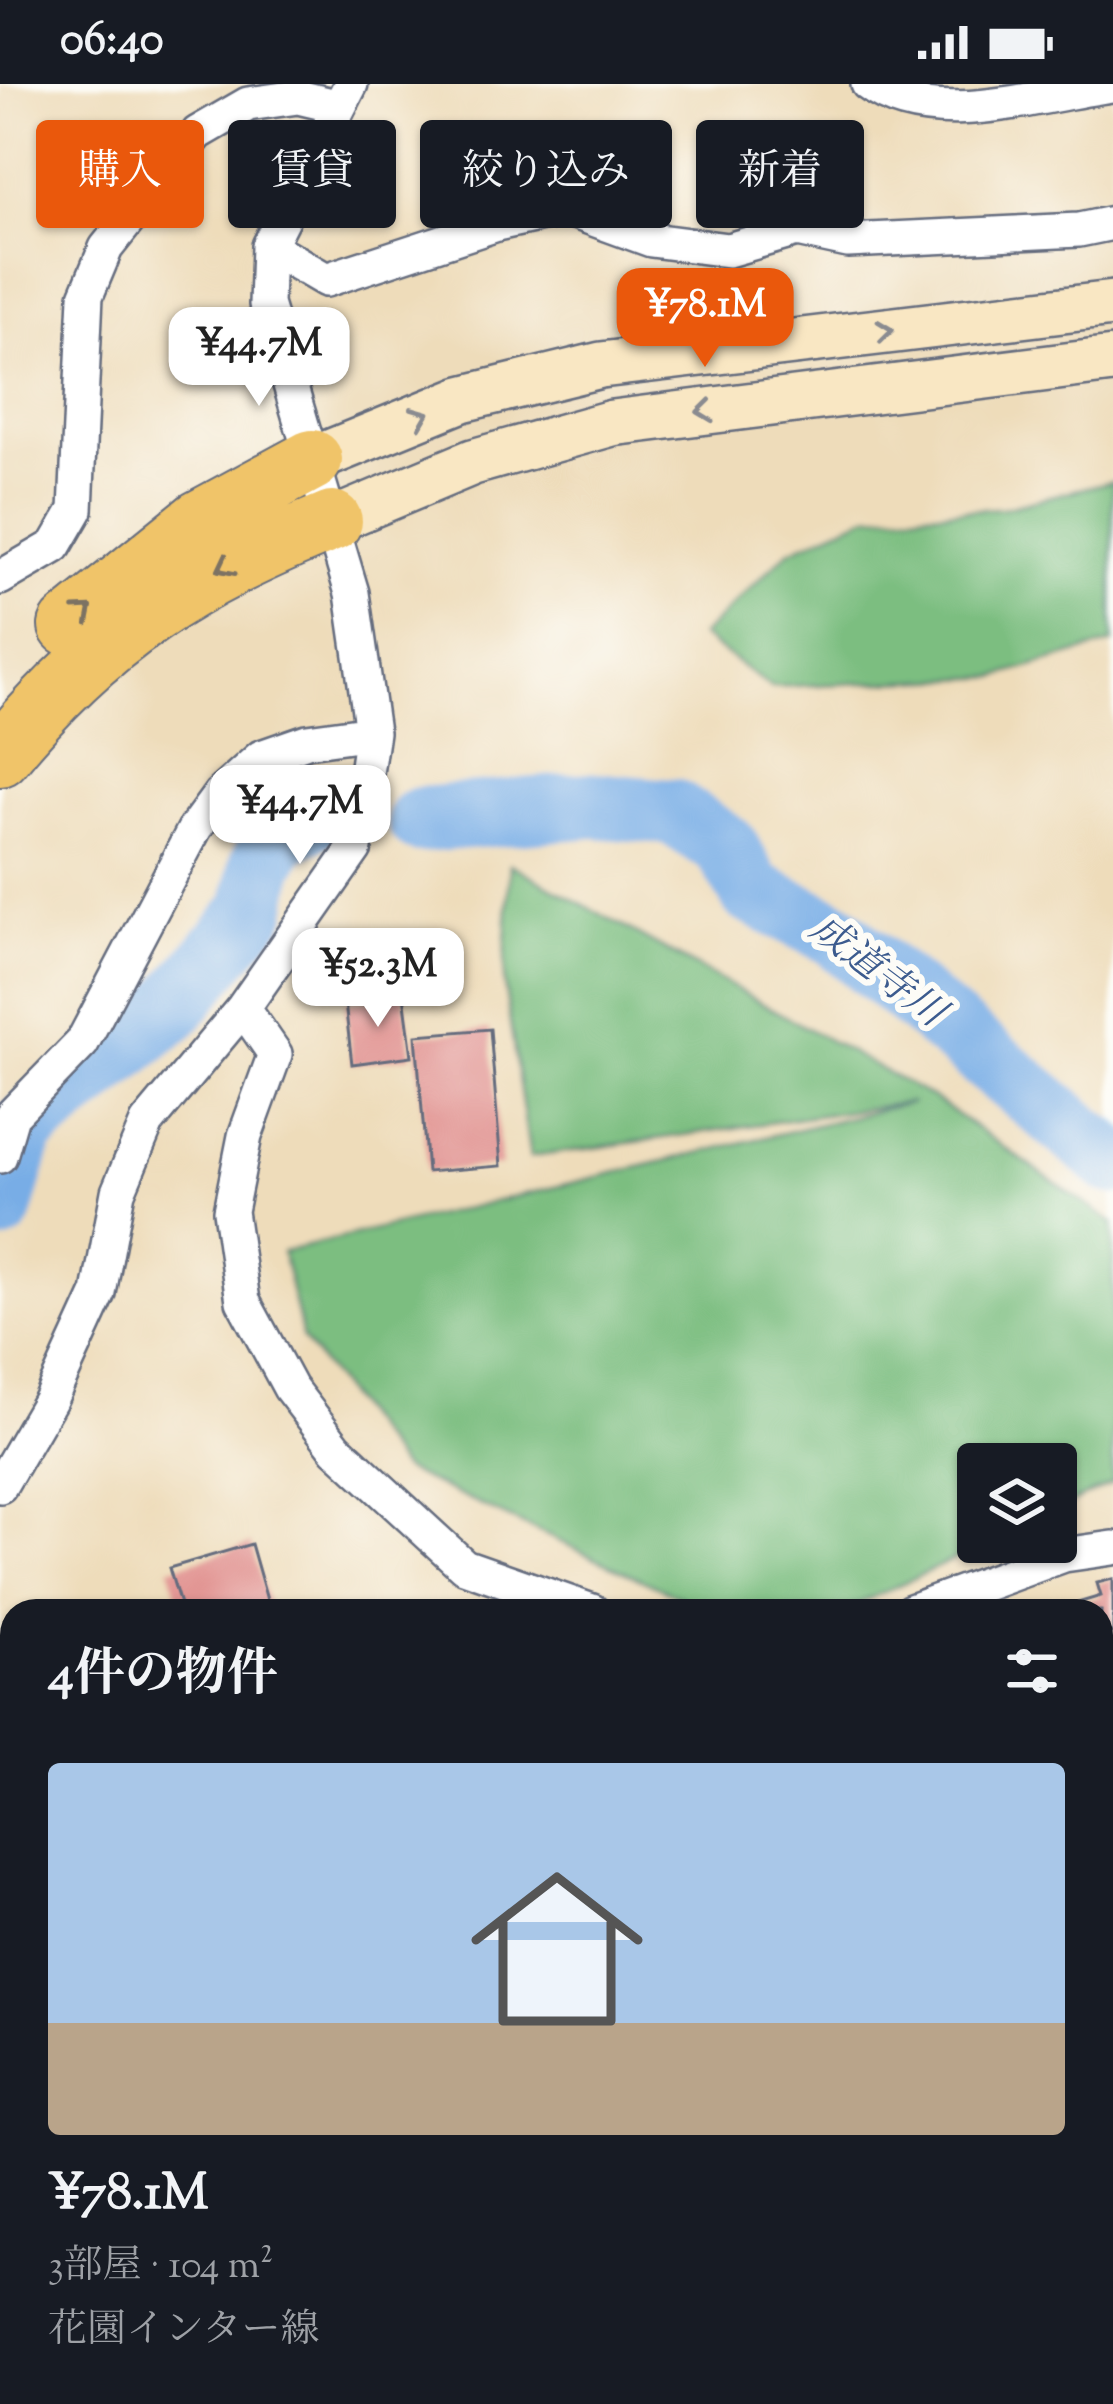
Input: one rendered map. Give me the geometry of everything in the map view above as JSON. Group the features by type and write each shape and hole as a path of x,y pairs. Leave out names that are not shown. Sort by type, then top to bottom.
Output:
{"highway":[{"path":"0,692 107,592 199,520 312,460"},
{"path":"0,756 64,683 144,615 224,565 332,521"}],"main road":[{"path":"312,460 462,399 601,365 1113,304"},
{"path":"332,521 473,462 612,423 1113,360"}],"street":[{"path":"868,84 884,97 947,108 1113,85"},
{"path":"0,1486 50,1400 98,1293 118,1192 147,1123 243,1008 355,848 372,732 352,593 266,304 268,246 344,95"},
{"path":"0,578 55,546 76,510 86,296 106,248 198,133 248,104 344,95"},
{"path":"268,246 326,280 497,224 566,209 651,240 728,250 797,230 848,242 1078,230 1113,223"},
{"path":"0,1156 12,1115 82,1042 195,827 220,794 261,757 308,741 372,732"},
{"path":"243,1008 275,1054 245,1136 230,1211 242,1301 290,1388 336,1448 464,1566 558,1599"},
{"path":"944,1599 1064,1555 1113,1548"}],"green space":[{"path":"1113,481 1113,643 996,677 770,687 701,636 789,551 869,515 1003,508"},
{"path":"510,864 933,1098 1113,1223 1113,1483 1077,1500 1077,1443 957,1443 957,1558 869,1599 685,1599 402,1469 303,1339 282,1252 913,1102 530,1157 504,982"}],"building":[{"path":"404,995 412,1056 352,1064 345,1003"},
{"path":"490,1029 501,1166 427,1172 416,1035"},
{"path":"251,1544 267,1599 178,1599 169,1568"},
{"path":"1113,1579 1113,1599 1091,1599 1101,1596 1097,1583"}],"waterway":[{"name":"成道寺川","path":"420,820 593,805 673,812 725,846 752,892 834,933 1113,1162"},
{"name":"成道寺川","path":"0,1209 23,1130 172,1010 254,910 262,864 279,835 310,819"}]}
